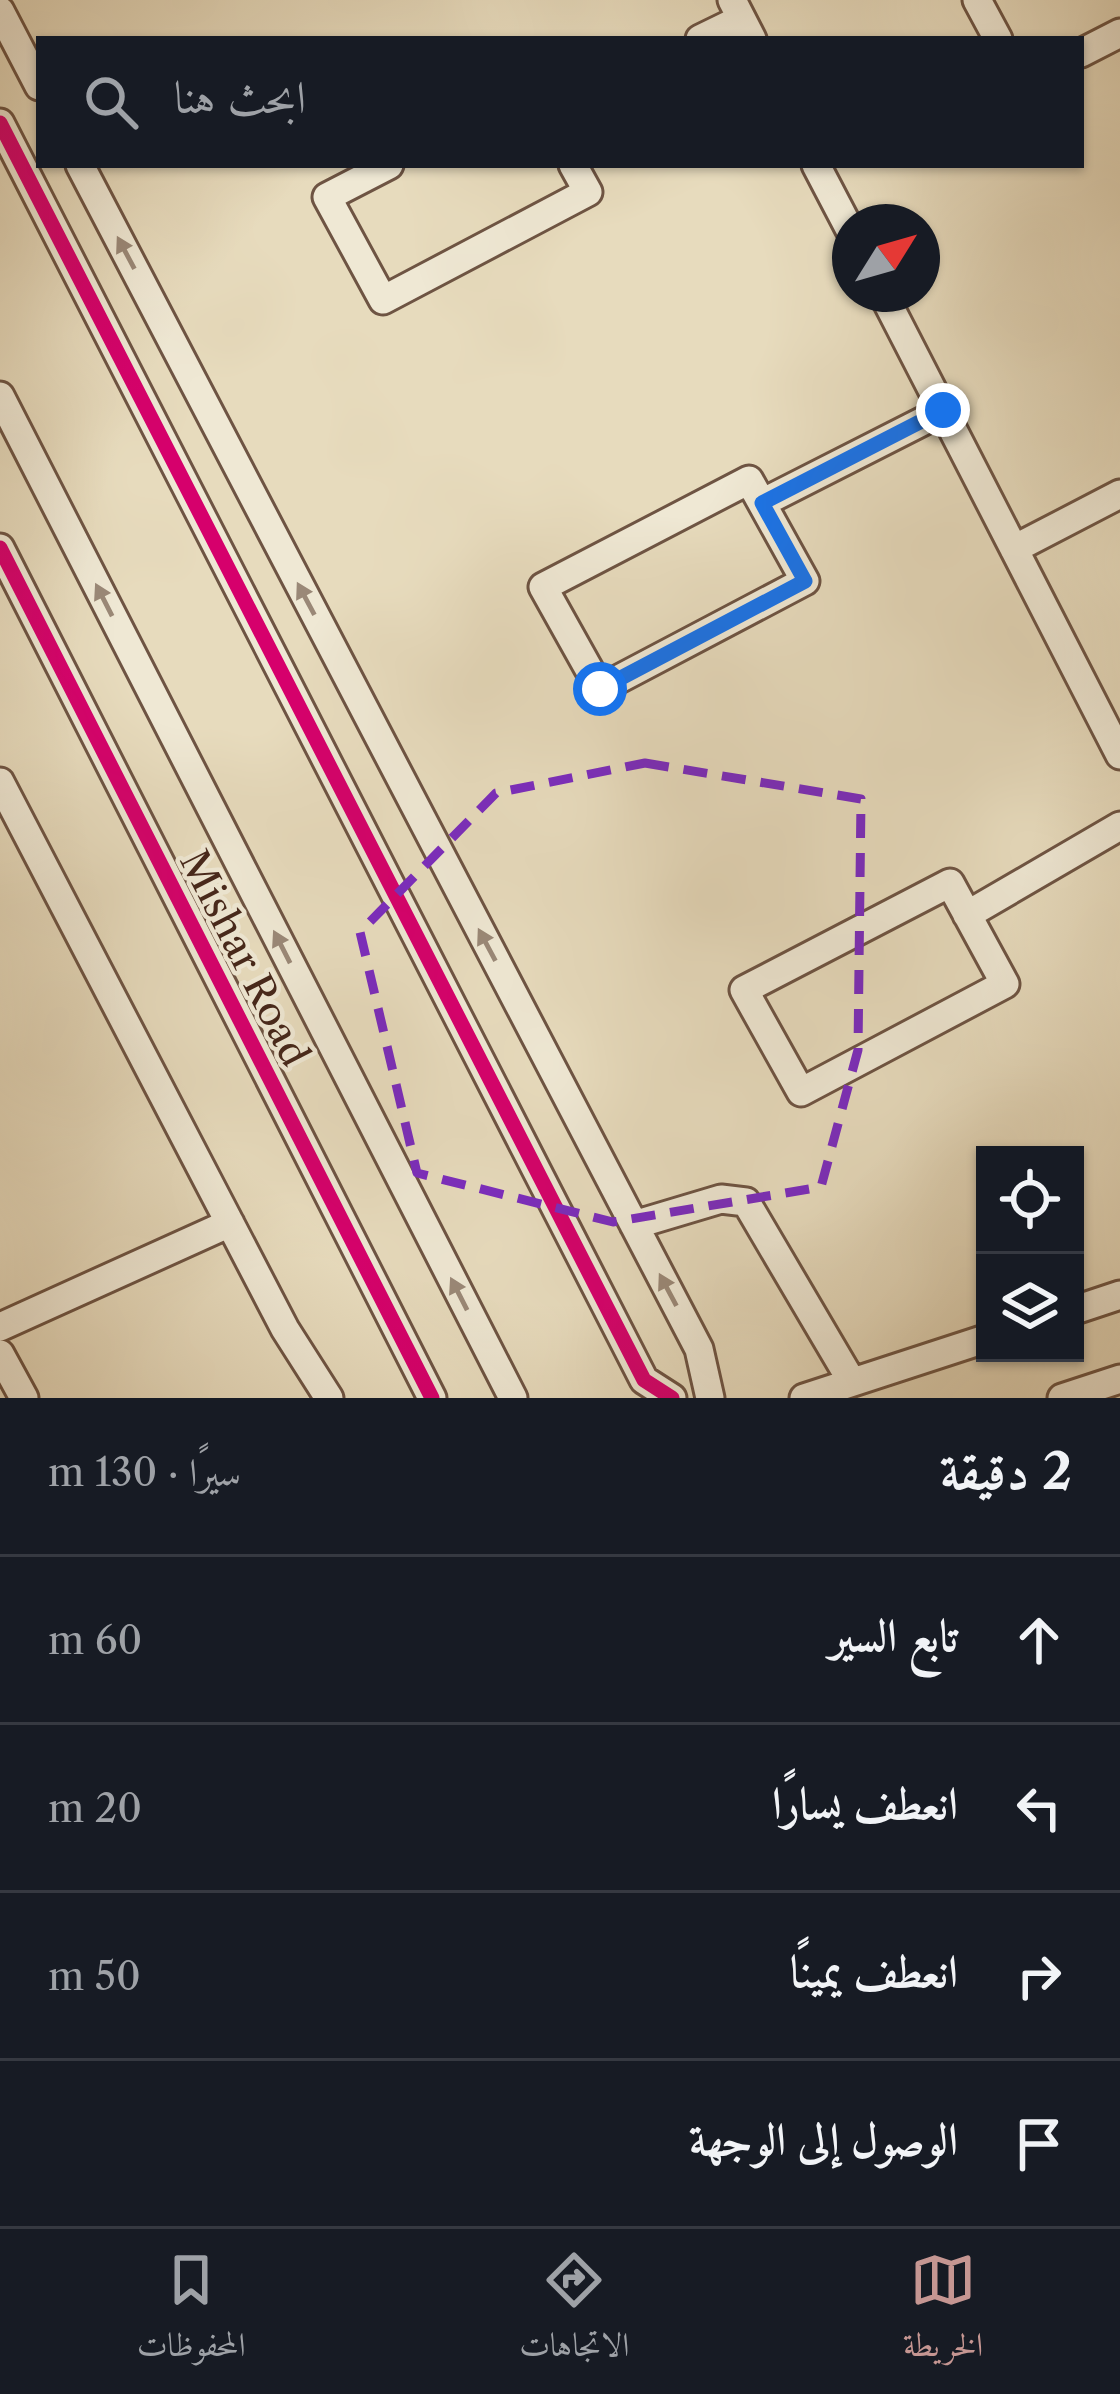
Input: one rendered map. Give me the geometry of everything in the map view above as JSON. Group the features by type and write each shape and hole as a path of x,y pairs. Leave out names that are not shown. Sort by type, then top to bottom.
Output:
{"street":[{"path":"977,0 996,36"},
{"path":"0,11 36,80"},
{"path":"706,36 742,19"},
{"path":"1084,51 1120,33"},
{"path":"0,123 644,1380 672,1398"},
{"path":"82,168 699,1348 710,1398"},
{"path":"382,168 327,197 383,300 588,192 575,168"},
{"path":"818,168 836,204"},
{"path":"892,312 1120,755"},
{"name":"Mishar Road","path":"0,396 513,1398"},
{"path":"762,503 943,410"},
{"path":"749,480 762,503 805,581 600,689 543,586 749,480"},
{"path":"1014,549 1120,494"},
{"name":"Mishar Road","path":"0,548 432,1398"},
{"path":"0,782 285,1329 329,1398"},
{"path":"967,915 1120,826"},
{"path":"950,883 967,915 1005,985 800,1092 744,990 950,883"},
{"path":"634,1225 722,1198 746,1202 852,1382"},
{"path":"0,1327 230,1223"},
{"path":"1084,1307 1120,1295"},
{"path":"804,1398 976,1342"},
{"path":"0,1354 24,1398"},
{"path":"1062,1398 1120,1379"}],"highlighted area":[{"path":"645,763 861,799 858,1050 821,1187 613,1222 417,1173 360,932 496,793"}],"cycle path":[{"path":"0,123 644,1380 672,1398"},
{"path":"0,548 432,1398"}],"route":[{"path":"600,689 805,581 762,503 943,410"}]}
